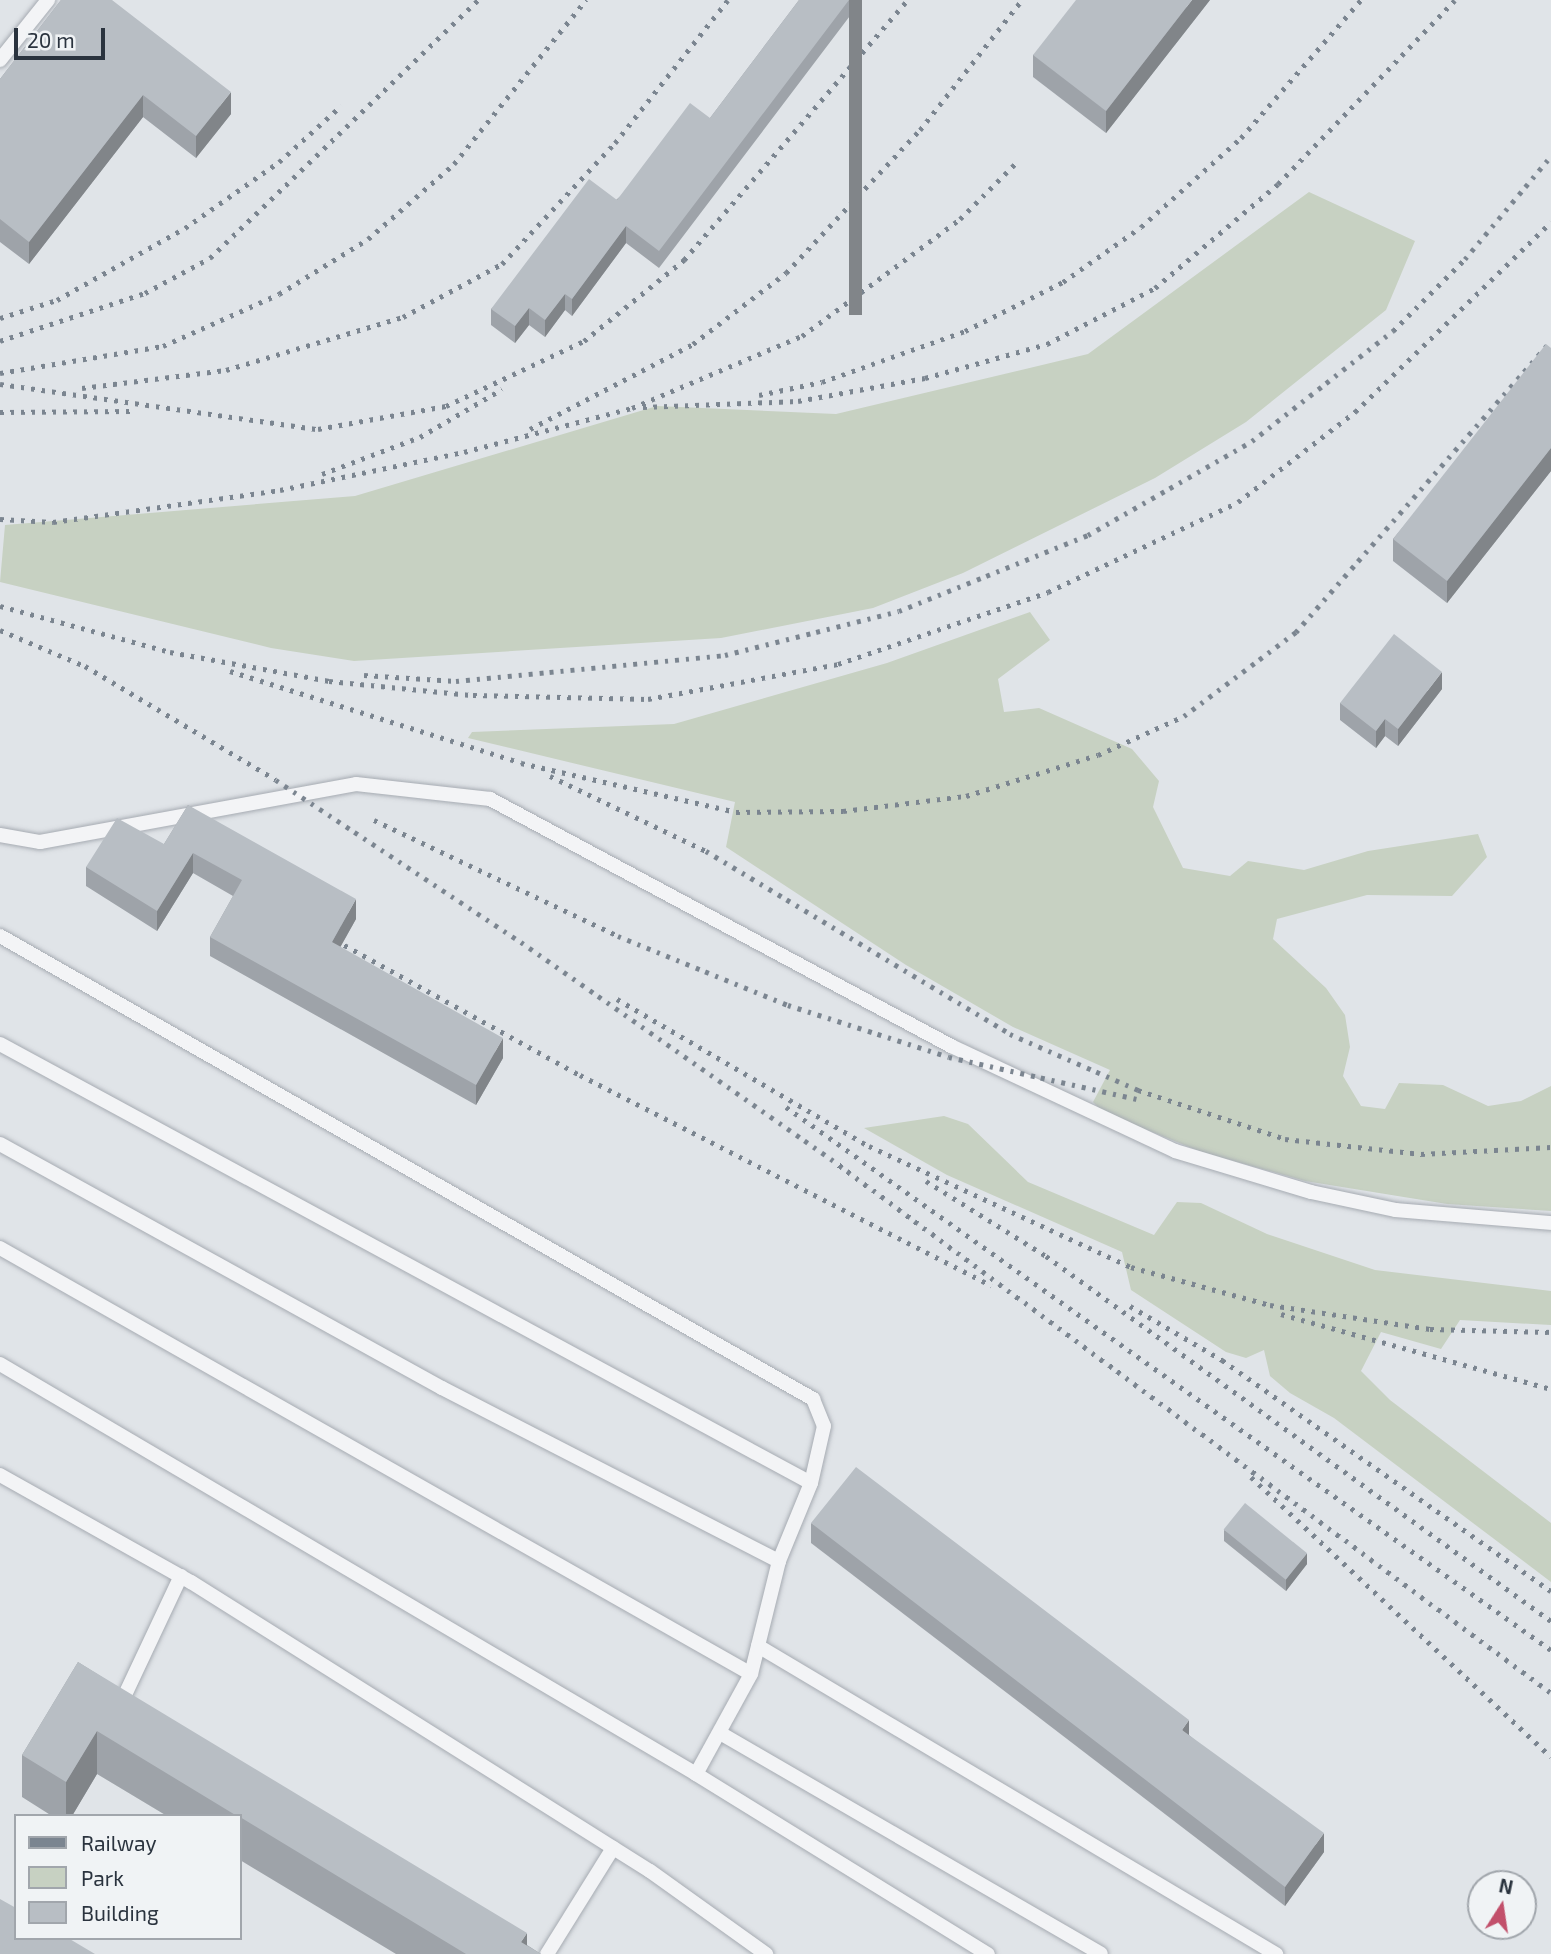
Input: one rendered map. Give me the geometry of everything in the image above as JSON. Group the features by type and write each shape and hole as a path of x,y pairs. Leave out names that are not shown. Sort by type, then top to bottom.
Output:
{"lane":[{"path":"0,60 48,0"},
{"path":"0,835 40,842 356,784 489,799 951,1046 1175,1151 1311,1192 1396,1210 1551,1223"},
{"path":"0,936 813,1399 824,1426 811,1483 779,1560 751,1674 696,1774"},
{"path":"0,1044 811,1483"},
{"path":"0,1144 442,1388 779,1560"},
{"path":"0,1248 751,1674"},
{"path":"0,1364 696,1774 988,1954"},
{"path":"0,1475 181,1576 613,1848 766,1954"},
{"path":"123,1699 181,1576"},
{"path":"758,1646 1276,1954"},
{"path":"720,1733 1101,1954"},
{"path":"547,1954 613,1848"}],"green space":[{"path":"1309,192 1415,241 1386,310 1246,422 1155,478 963,573 873,608 721,638 354,661 271,648 0,582 5,525 355,496 657,406 836,414 1088,354"},
{"path":"1030,612 1050,640 998,679 1004,712 1039,708 1132,749 1159,781 1153,807 1183,868 1230,876 1248,861 1304,870 1368,851 1478,834 1487,857 1452,896 1367,895 1277,919 1273,939 1326,988 1345,1015 1350,1047 1343,1076 1361,1106 1385,1109 1399,1083 1443,1085 1488,1106 1521,1101 1551,1086 1551,1211 1447,1204 1305,1181 1199,1151 1103,1112 1093,1102 1110,1070 1013,1027 906,965 726,847 735,802 468,738 472,732 674,724 887,663"},
{"path":"944,1116 968,1124 1028,1182 1154,1235 1177,1202 1201,1203 1267,1234 1375,1270 1551,1291 1551,1325 1460,1320 1441,1349 1381,1332 1361,1371 1390,1400 1551,1523 1551,1582 1334,1418 1290,1393 1270,1376 1264,1350 1246,1358 1226,1352 1131,1290 1122,1252 947,1175 864,1128"}],"building":[{"path":"61,0 112,0 231,92 196,136 143,95 29,242 0,219 0,79"},
{"path":"799,0 849,0 659,251 626,226 572,299 565,294 545,320 529,308 515,326 491,309 589,179 617,200 690,103 710,118"},
{"path":"1076,0 1192,0 1106,111 1033,55"},
{"path":"1546,344 1551,348 1551,448 1447,581 1393,539"},
{"path":"1394,634 1442,672 1398,729 1385,719 1376,731 1340,703"},
{"path":"188,805 356,899 332,942 503,1038 476,1085 210,937 242,880 193,853 157,911 86,867 117,818 164,844"},
{"path":"856,1467 1189,1720 1182,1730 1324,1833 1285,1887 811,1523"},
{"path":"1245,1503 1307,1553 1286,1580 1224,1529"},
{"path":"78,1662 527,1933 521,1942 541,1954 466,1954 242,1818 242,1814 234,1814 97,1731 66,1782 22,1755"},
{"path":"0,1899 14,1907 14,1940 71,1940 95,1954 0,1954"}],"railway":[{"path":"0,341 145,293 210,258 478,0"},
{"path":"0,373 163,346 279,294 368,239 454,164 586,0"},
{"path":"82,388 226,370 403,317 502,264 615,143 728,0"},
{"path":"0,384 318,429 446,406 584,341 684,260 908,0"},
{"path":"530,429 693,344 786,273 920,130 1022,0"},
{"path":"759,395 822,382 965,331 1063,282 1141,227 1241,138 1361,0"},
{"path":"643,407 798,401 925,378 1047,344 1155,288 1278,184 1455,0"},
{"path":"0,318 57,300 185,228 279,162 341,106"},
{"path":"364,675 456,681 725,655 899,611 1088,535 1252,441 1393,331 1465,259 1551,156"},
{"path":"0,519 53,522 280,490 464,452 632,408 802,336 960,219 1018,161"},
{"path":"0,606 170,652 329,681 473,695 648,699 838,664 1048,592 1238,502 1355,412 1551,222"},
{"path":"230,671 521,763 736,812 843,811 966,796 1098,755 1184,716 1296,632 1551,341"},
{"path":"322,474 420,437 502,389"},
{"path":"0,412 132,411"},
{"path":"0,630 85,666 276,780 521,942 839,1165 1551,1693"},
{"path":"550,776 706,851 1010,1034 1138,1090 1285,1139 1421,1154 1551,1147"},
{"path":"374,820 618,936 788,1005 949,1057 1141,1100"},
{"path":"326,935 580,1075 991,1285"},
{"path":"617,999 869,1146 1131,1267 1270,1305 1430,1329 1551,1332"},
{"path":"786,1107 1551,1650"},
{"path":"926,1181 1046,1256 1551,1621"},
{"path":"1130,1306 1222,1360 1551,1591"},
{"path":"1281,1314 1551,1389"},
{"path":"1251,1477 1551,1757"}]}
